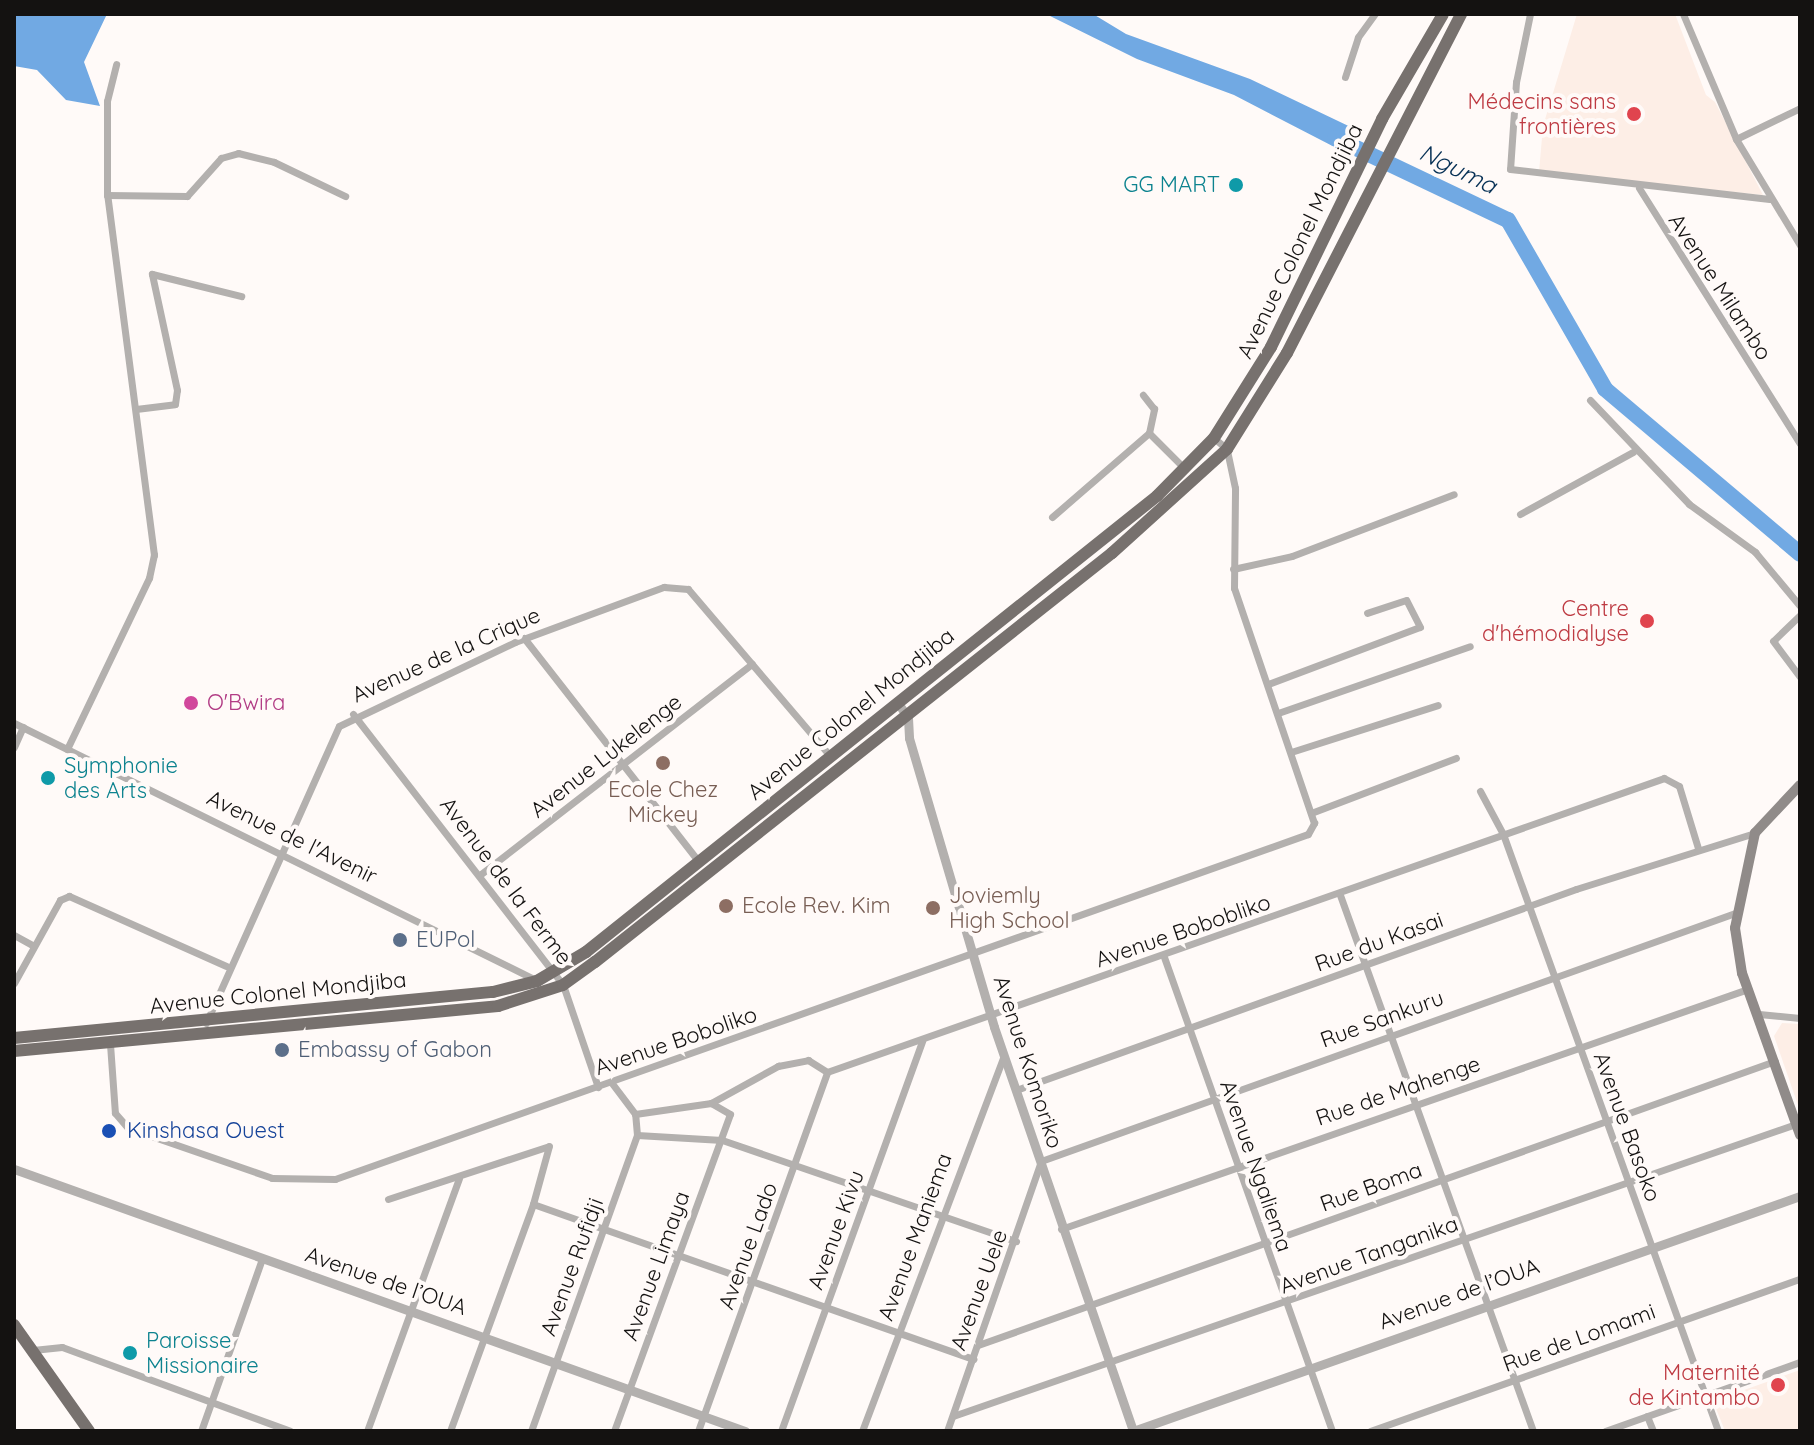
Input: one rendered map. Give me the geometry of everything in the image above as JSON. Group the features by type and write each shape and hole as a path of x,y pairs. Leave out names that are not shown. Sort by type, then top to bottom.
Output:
{"main road":[{"name":"Avenue Colonel Mondjiba","path":"14,1038 493,992 537,981 554,972 831,757 1185,470 1214,438 1271,347 1382,119 1443,14"},
{"name":"Avenue Colonel Mondjiba","path":"14,1051 498,1006 557,987 908,718 1187,491 1227,449 1287,353 1399,127 1461,14"},
{"path":"1798,1130 1736,948 1735,913 1755,833 1800,785"},
{"path":"14,1325 89,1431"}],"street":[{"path":"1345,77 1354,46 1375,14"},
{"path":"1530,14 1516,82 1510,169 1639,188 1769,199"},
{"path":"1683,14 1736,139 1769,199 1800,245"},
{"path":"67,749 149,578 154,555 107,195 107,101 116,64"},
{"path":"1736,139 1800,108"},
{"path":"107,195 169,201 187,196 221,158 238,153 274,162 345,196"},
{"name":"Avenue Milambo","path":"1639,188 1800,444"},
{"path":"136,409 175,404 177,390 152,274 241,296"},
{"path":"1052,517 1149,433 1154,409 1143,395"},
{"path":"1590,400 1633,452 1689,504 1733,530 1800,606"},
{"path":"1149,433 1185,470"},
{"path":"1214,438 1227,449 1235,488 1233,569 1311,813 1456,758"},
{"path":"1520,514 1633,452"},
{"path":"1233,569 1292,556 1454,494"},
{"name":"Avenue de la Crique","path":"205,1020 226,966 282,852 331,739 353,714 524,638 664,587 699,596 752,664"},
{"path":"1268,684 1420,627 1406,600 1367,613"},
{"path":"1800,615 1773,641 1800,677"},
{"path":"524,638 698,861"},
{"path":"1278,713 1470,646"},
{"path":"752,664 831,757"},
{"name":"Avenue Lukelenge","path":"481,874 752,664"},
{"name":"Avenue Komoriko","path":"898,703 908,718 909,738 991,1017 1061,1229 1133,1431"},
{"path":"1291,752 1438,705"},
{"name":"Avenue de la Ferme","path":"353,714 481,874 554,972 557,987 598,1087"},
{"name":"Avenue de l'Avenir","path":"14,723 282,852 537,981 557,987"},
{"path":"14,747 23,727"},
{"name":"Avenue Bobobliko","path":"827,1072 1164,957 1503,834 1672,778 1698,848"},
{"name":"Avenue Basoko","path":"1480,791 1503,834 1718,1431"},
{"name":"Avenue Boboliko","path":"110,1044 121,1123 282,1180 349,1177 975,956 1314,828 1311,813"},
{"name":"Rue du Kasai","path":"1016,1090 1189,1033 1528,906 1698,848 1755,833"},
{"path":"1340,895 1387,1036 1533,1431"},
{"path":"14,983 32,945 60,900 69,896 226,966"},
{"name":"Rue Sankuru","path":"1041,1161 1554,975 1735,913"},
{"path":"14,935 32,945"},
{"name":"Avenue Ngaliema","path":"1164,957 1332,1431"},
{"name":"Rue de Mahenge","path":"1061,1229 1748,989"},
{"path":"1759,1014 1800,1018"},
{"path":"205,1020 207,1035"},
{"name":"Avenue Kivu","path":"781,1431 870,1193 922,1041"},
{"name":"Avenue Maniema","path":"862,1431 939,1216 1004,1056"},
{"path":"611,1082 635,1114 711,1103 754,1074 788,1063 808,1060 827,1072"},
{"name":"Rue Boma","path":"978,1345 1775,1061"},
{"name":"Avenue Lado","path":"698,1431 796,1167 827,1072"},
{"name":"Avenue Limaya","path":"614,1431 730,1114 711,1103"},
{"name":"Avenue Rufidji","path":"531,1431 605,1233 637,1135 635,1114"},
{"name":"Avenue Tanganika","path":"953,1416 1111,1366 1627,1180 1798,1130"},
{"path":"637,1135 722,1140 1016,1241"},
{"path":"388,1199 549,1146 533,1204 450,1431"},
{"name":"Avenue Uele","path":"947,1431 1016,1241 1041,1161"},
{"name":"Avenue de l’OUA","path":"14,1169 745,1431"},
{"path":"367,1431 407,1309 459,1178"},
{"name":"Avenue de l’OUA","path":"1133,1431 1800,1196"},
{"path":"533,1204 753,1286 973,1359"},
{"path":"201,1431 262,1259"},
{"name":"Rue de Lomami","path":"1370,1431 1513,1383 1679,1320 1800,1279"},
{"path":"33,1350 62,1347 290,1431"},
{"path":"1605,1431 1800,1362"},
{"path":"1647,1416 1653,1431"}],"shaded area":[{"name":"Médecins sans frontières","path":"1577,14 1675,14 1706,95 1715,102 1763,195 1539,172 1543,126"},
{"path":"1782,1023 1800,1024 1800,1111 1774,1036"},
{"name":"Maternité de Kintambo","path":"1800,1370 1800,1431 1725,1431 1713,1401"}],"water":[{"path":"14,14 107,14 84,62 100,106 66,100 37,70 14,66"},
{"path":"1046,14 1093,14 1126,34 1250,79 1359,131 1348,154 1234,95 1137,59"}],"waterway":[{"name":"Nguma","path":"1335,138 1508,220 1605,389 1800,554"}],"place":[{"name":"Médecins sans frontières","path":"1634,114"},
{"name":"GG MART","path":"1236,185"},
{"name":"Centre d'hémodialyse","path":"1647,621"},
{"name":"O'Bwira","path":"191,703"},
{"name":"Ecole Chez Mickey","path":"663,763"},
{"name":"Symphonie des Arts","path":"48,778"},
{"name":"Ecole Rev. Kim","path":"726,906"},
{"name":"Joviemly High School","path":"933,908"},
{"name":"EUPol","path":"400,940"},
{"name":"Embassy of Gabon","path":"282,1050"},
{"name":"Kinshasa Ouest","path":"109,1131"},
{"name":"Paroisse Missionaire","path":"130,1353"},
{"name":"Maternité de Kintambo","path":"1778,1385"}]}
